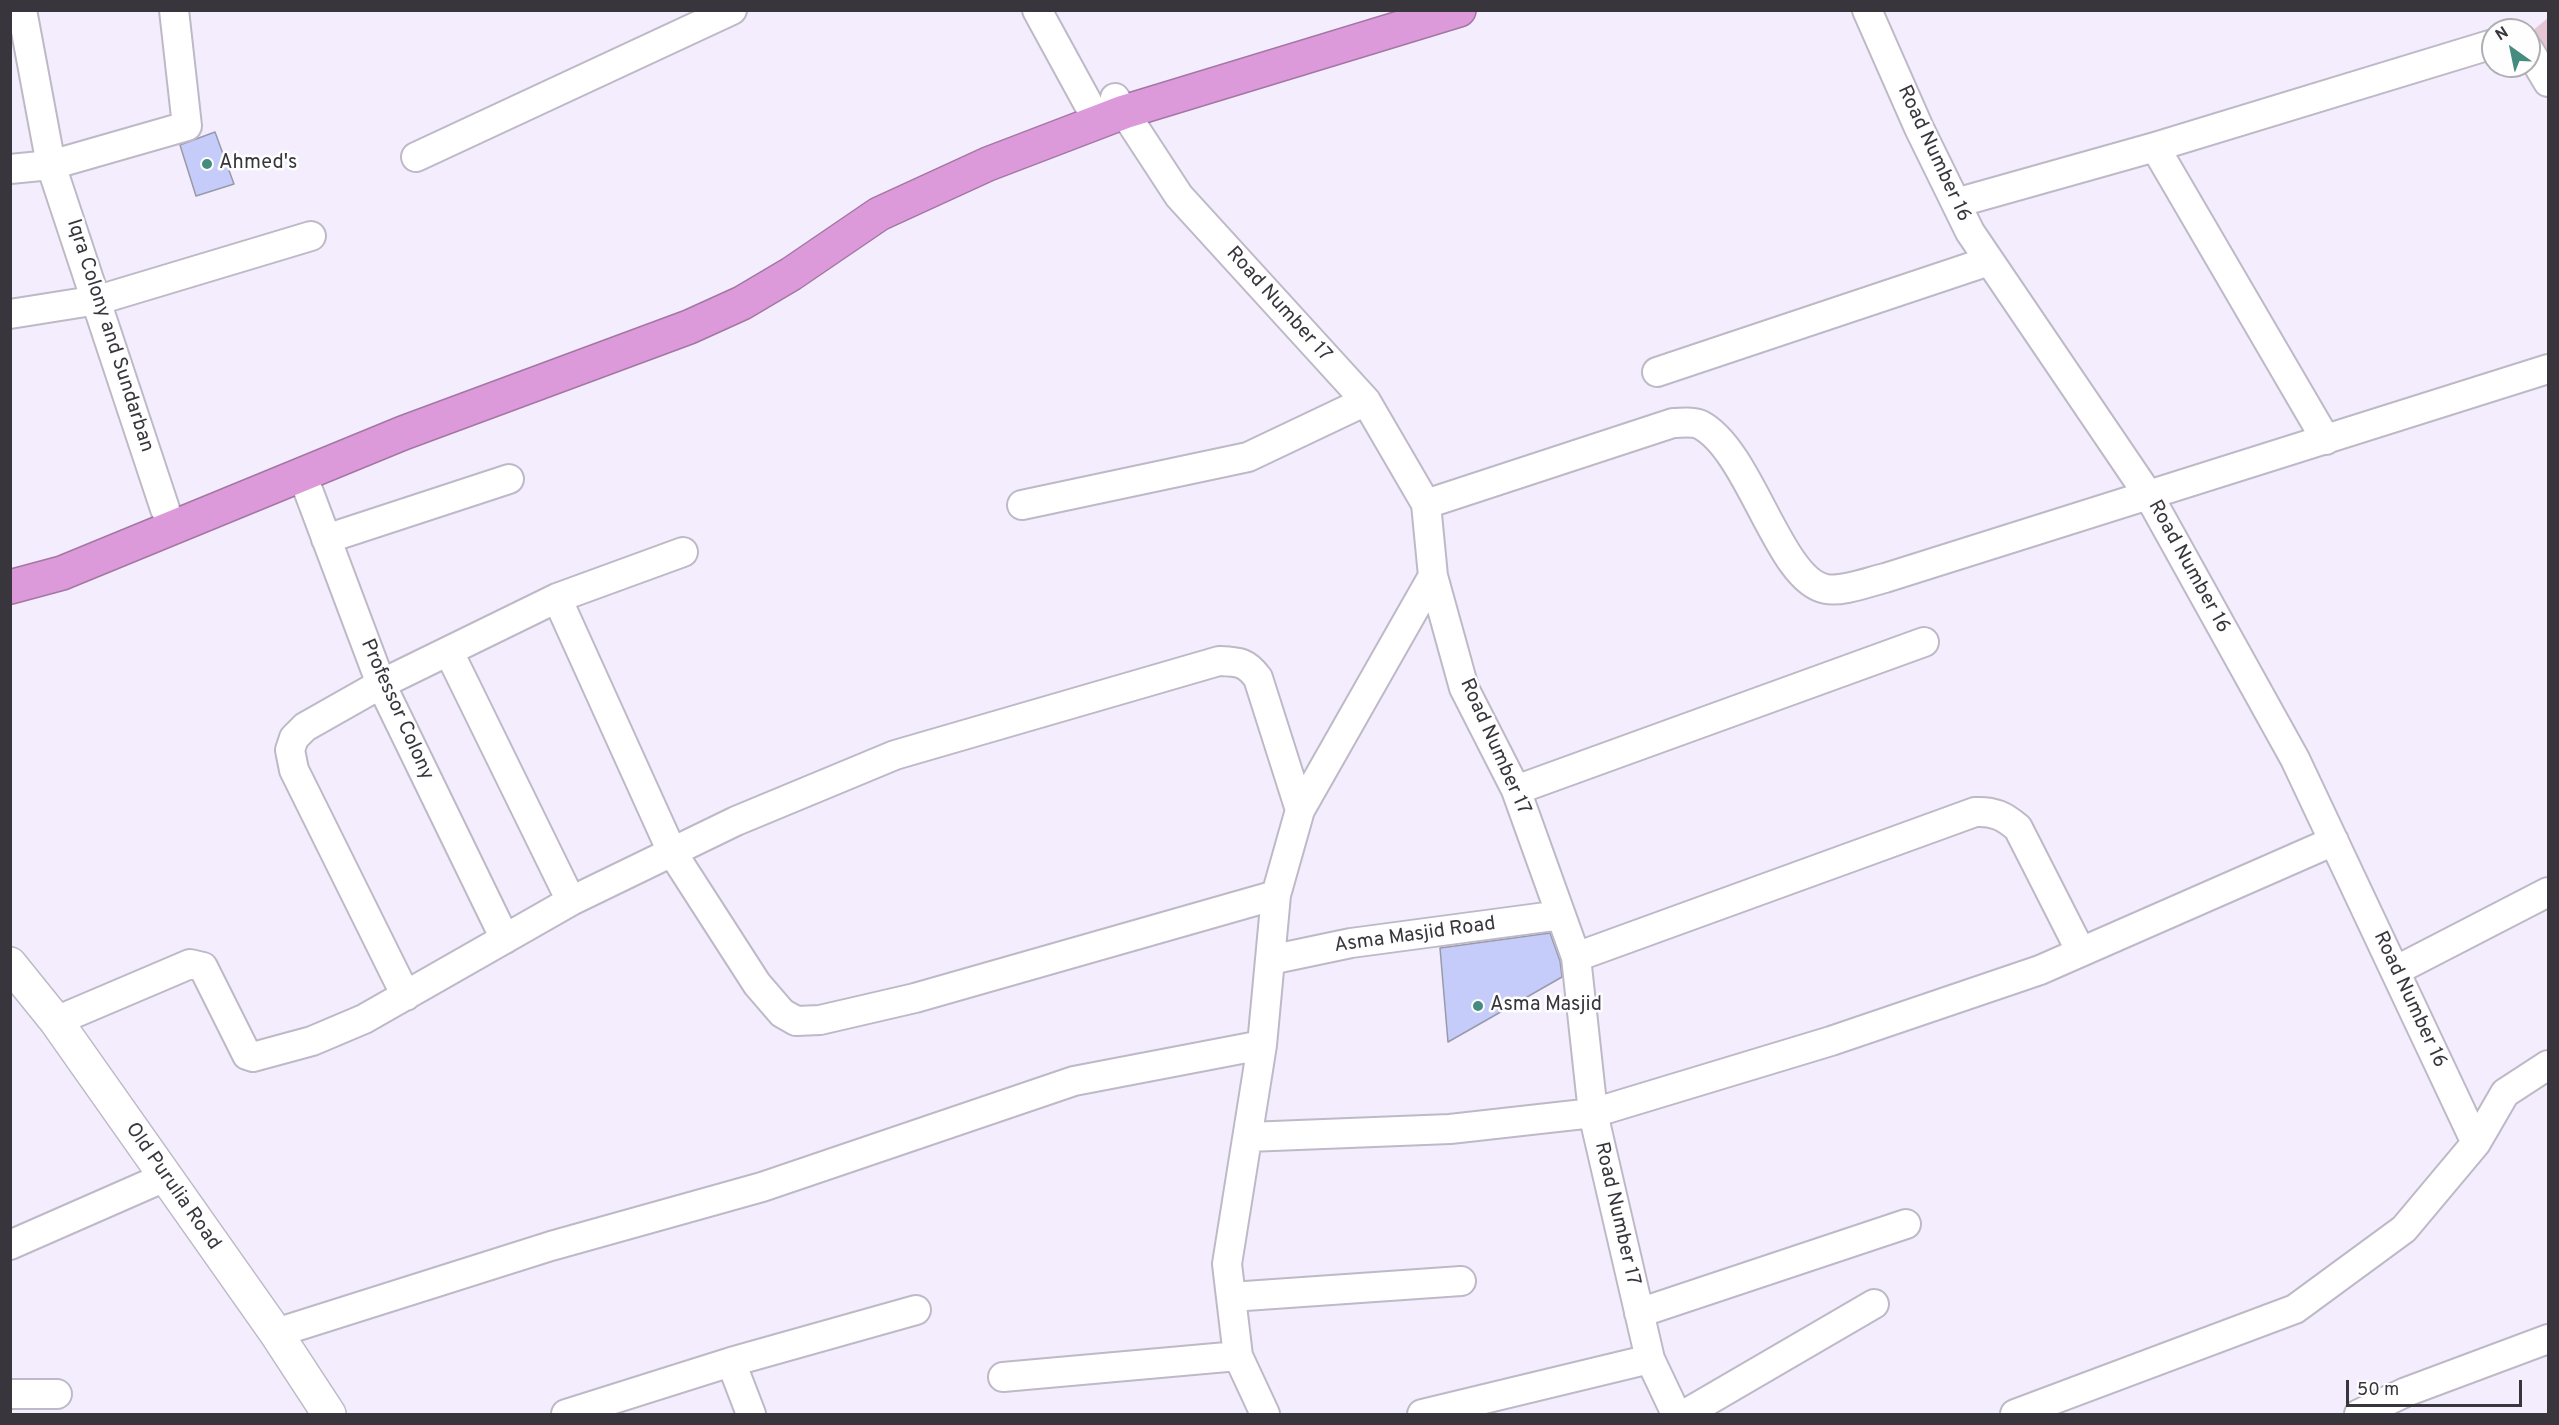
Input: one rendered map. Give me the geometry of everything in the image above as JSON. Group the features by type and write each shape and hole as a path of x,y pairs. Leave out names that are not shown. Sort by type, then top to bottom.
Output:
{"highway":[{"path":"10,588 62,573 467,408 689,327 742,303 791,274 879,214 1110,106 1203,69 1404,10"},
{"path":"10,567 36,560 360,430 645,325 697,303 747,280 869,200 912,176 962,153 1110,106 1459,10"}],"main road":[{"name":"Old Purulia Road","path":"14,974 56,1022 276,1332 329,1414"}],"street":[{"name":"Iqra Colony and Sundarban","path":"22,10 51,165 98,300 165,509"},
{"path":"10,169 51,165 187,126 174,10"},
{"path":"416,157 732,10"},
{"name":"Road Number 17","path":"1037,10 1179,196 1366,400 1426,504 1433,576 1464,688 1516,790 1576,957 1593,1113 1650,1359 1676,1414"},
{"name":"Road Number 16","path":"1867,10 1970,232 2149,496 2295,759 2476,1143"},
{"path":"1956,203 2155,147 2481,48"},
{"path":"2155,147 2326,440"},
{"path":"10,314 98,300 311,236"},
{"path":"1658,372 1989,261"},
{"path":"1426,504 1673,423 1700,425 1727,448 1797,568 1815,586 1829,590 1885,578 2548,369"},
{"path":"1022,505 1248,457 1366,400"},
{"name":"Professor Colony","path":"302,474 381,684 505,939"},
{"path":"326,539 509,479"},
{"path":"406,996 294,770 290,750 294,738 305,727 381,684 557,597 683,552"},
{"path":"1265,1414 1238,1356 1227,1264 1262,1045 1276,895 1300,810 1433,576"},
{"path":"557,597 672,852 757,984 782,1013 796,1021 820,1020 915,998 1276,895"},
{"path":"1516,790 1924,642"},
{"path":"448,652 571,901"},
{"path":"56,1022 190,964 197,964 203,967 242,1050 254,1057 312,1041 364,1019 571,901 736,821 895,754 1219,661 1236,662 1249,666 1258,678 1300,810"},
{"path":"1576,957 1975,812 1990,811 2005,816 2018,828 2081,952"},
{"path":"1248,1137 1450,1129 1593,1113 1831,1041 2040,970 2334,841"},
{"path":"2395,971 2548,892"},
{"name":"Asma Masjid Road","path":"1270,960 1350,943 1561,915"},
{"path":"276,1332 552,1246 762,1187 1074,1081 1262,1045"},
{"path":"2015,1414 2295,1309 2404,1229 2476,1143 2505,1093 2548,1065"},
{"path":"10,1245 165,1177"},
{"path":"1639,1313 1906,1224"},
{"path":"1231,1297 1461,1281"},
{"path":"1685,1414 1874,1304"},
{"path":"566,1414 731,1362 916,1311"},
{"path":"2360,1414 2406,1392 2548,1339"},
{"path":"1003,1377 1238,1356"},
{"path":"1422,1414 1650,1359"},
{"path":"731,1362 751,1414"},
{"path":"10,1394 57,1394"}],"shaded area":[{"path":"2548,18 2548,51 2541,42 2541,24"}],"building":[{"name":"Ahmed's","path":"215,132 234,184 196,196 180,145"},
{"name":"Asma Masjid","path":"1550,933 1560,961 1562,977 1448,1042 1440,948"}],"place":[{"name":"Ahmed's","path":"207,164"},
{"name":"Asma Masjid","path":"1478,1006"}]}
